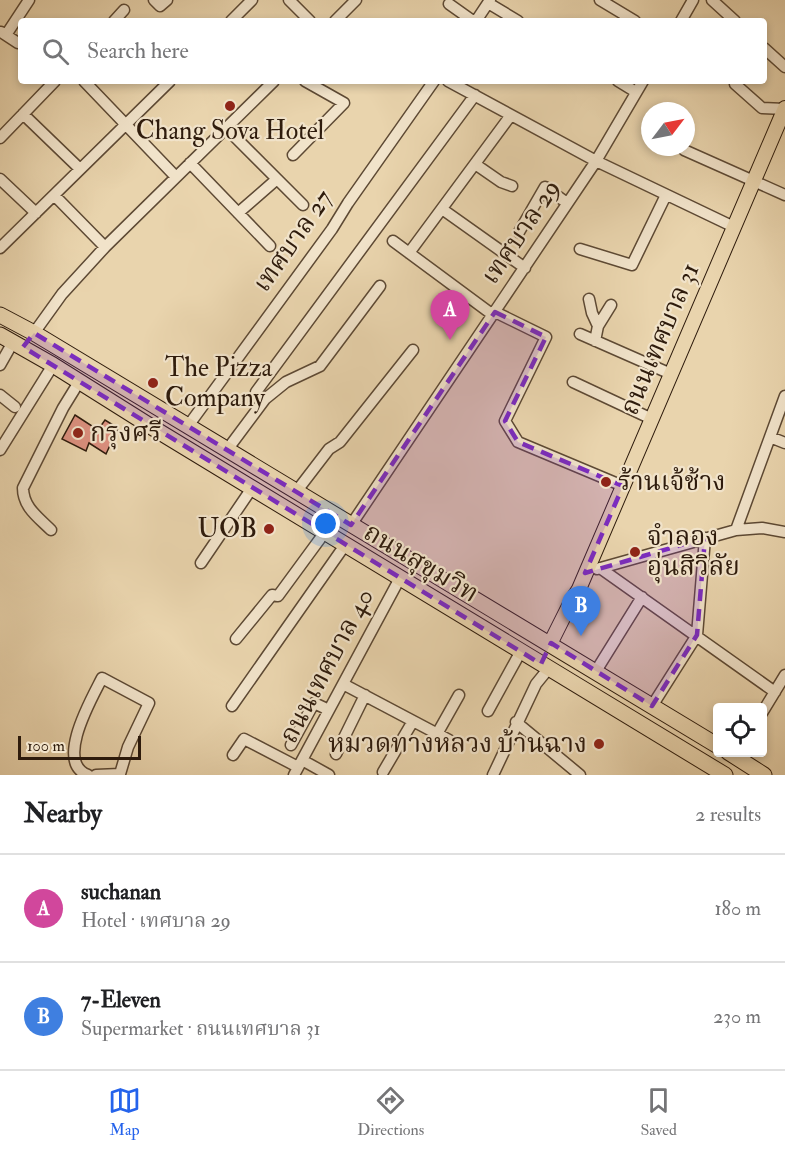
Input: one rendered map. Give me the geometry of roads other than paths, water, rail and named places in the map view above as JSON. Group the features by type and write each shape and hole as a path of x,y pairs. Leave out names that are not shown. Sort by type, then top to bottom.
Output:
{"highway":[{"name":"ถนนสุขุมวิท","path":"0,315 34,333 713,744"},
{"path":"12,341 34,333"},
{"name":"ถนนสุขุมวิท","path":"12,341 725,775"},
{"path":"545,666 554,646"},
{"path":"738,757 764,775"}],"main road":[{"name":"ถนนเทศบาล 31","path":"554,646 579,604 579,589 585,573 784,114"}],"street":[{"path":"18,43 3,33 29,0"},
{"path":"154,0 160,6 167,0"},
{"path":"234,18 252,0"},
{"path":"289,0 307,18"},
{"path":"338,18 356,0"},
{"path":"600,0 630,18"},
{"path":"683,18 693,0"},
{"path":"712,0 732,18"},
{"path":"477,18 489,1 514,18"},
{"path":"449,4 470,18"},
{"path":"117,18 124,10"},
{"path":"767,51 785,67"},
{"path":"0,138 52,84"},
{"path":"87,84 176,177"},
{"path":"0,248 167,84"},
{"path":"34,333 62,294 105,247 271,84"},
{"path":"293,155 344,103 310,84"},
{"name":"เทศบาล 27","path":"188,426 332,230 348,203 432,84"},
{"path":"454,84 596,160 734,227"},
{"path":"623,84 636,92"},
{"name":"เทศบาล 29","path":"351,525 525,268 596,160 641,84"},
{"path":"735,84 762,108 784,114"},
{"path":"266,399 256,392 475,95"},
{"path":"23,114 80,169"},
{"path":"409,253 511,115"},
{"path":"226,128 303,205"},
{"path":"695,155 785,195"},
{"path":"190,163 270,246"},
{"path":"475,164 501,182 512,186"},
{"path":"238,213 277,178"},
{"path":"0,179 36,213"},
{"path":"519,232 545,187 567,203"},
{"path":"54,195 105,247"},
{"path":"580,249 632,265 666,195"},
{"path":"442,209 525,268"},
{"path":"393,241 494,314 546,337 504,421 518,442 622,486"},
{"path":"227,450 266,399 286,382 320,366 380,286"},
{"path":"589,299 598,326"},
{"path":"595,341 598,326 611,305"},
{"path":"580,334 671,374"},
{"path":"0,365 12,341"},
{"path":"296,492 329,449 340,442 413,350"},
{"path":"0,450 53,365"},
{"path":"51,530 28,508 23,497 23,488 63,408 79,382"},
{"path":"573,382 652,418"},
{"path":"0,395 15,407"},
{"path":"736,530 785,396"},
{"path":"770,437 785,443"},
{"path":"201,563 252,488"},
{"path":"585,573 736,530 762,528 785,532"},
{"path":"236,639 272,595 278,596 325,532"},
{"path":"652,706 697,635 705,538"},
{"path":"232,706 345,544"},
{"path":"600,568 775,692"},
{"name":"ถนนเทศบาล 40","path":"298,768 400,578"},
{"path":"596,671 642,597"},
{"path":"488,711 521,651"},
{"path":"493,775 516,722 545,666"},
{"path":"767,705 785,675"},
{"path":"88,775 78,770 75,765 75,753 80,723 102,678 149,703 128,747 120,774 96,775"},
{"path":"343,684 449,740"},
{"path":"336,754 365,695"},
{"path":"437,734 459,695"},
{"path":"291,745 314,703 329,710"},
{"path":"383,772 412,721"},
{"path":"516,722 580,775"},
{"path":"232,755 244,739 298,768 329,775"}],"place":[{"name":"Chang Sova Hotel","path":"230,106"},
{"name":"suchanan","path":"450,340"},
{"name":"The Pizza Company","path":"153,383"},
{"name":"กรุงศรี","path":"78,433"},
{"name":"ร้านเจ้ช้าง","path":"606,482"},
{"name":"UOB","path":"269,529"},
{"name":"จำลอง อุ่นสิวิลัย","path":"635,552"},
{"name":"7-Eleven","path":"581,636"},
{"name":"หมวดทางหลวง บ้านฉาง","path":"599,744"}]}
